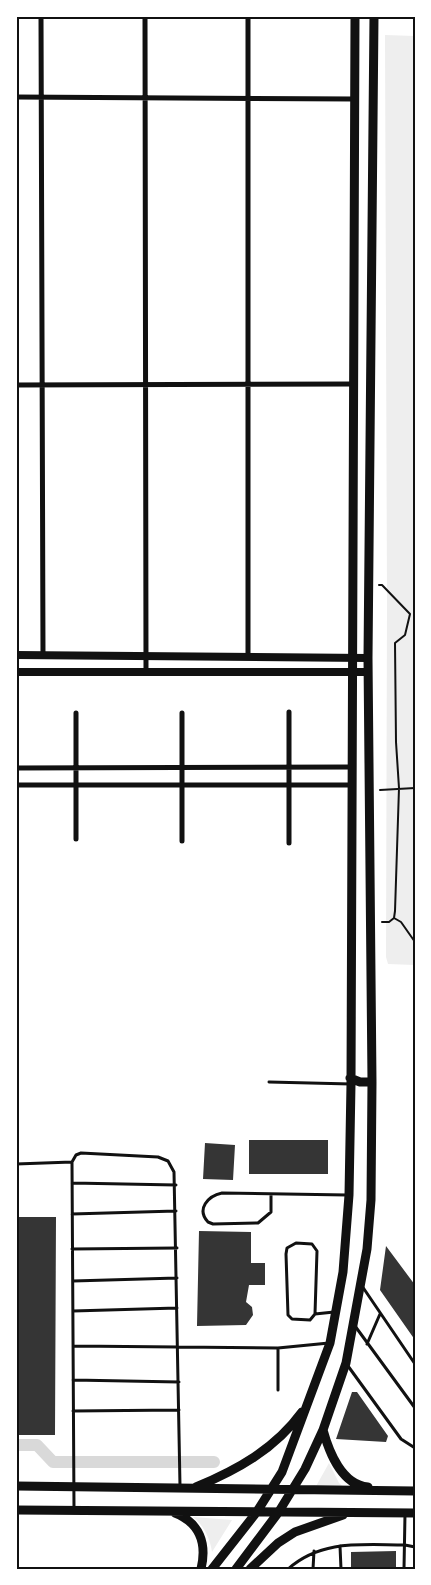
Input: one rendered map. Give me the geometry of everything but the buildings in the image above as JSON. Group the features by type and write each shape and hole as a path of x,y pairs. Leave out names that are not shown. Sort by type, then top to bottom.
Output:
{"main road":[{"path":"212,1569 256,1513 282,1472 330,1343 343,1272 349,1195 353,766 355,16"},
{"path":"236,1569 278,1513 305,1470 323,1430 346,1363 354,1325 371,1200 372,1082 368,658 374,16"},
{"path":"350,1081 372,1082"},
{"path":"193,1488 240,1466 269,1446 292,1426 309,1401"},
{"path":"323,1430 328,1447 338,1466 349,1479 360,1486 403,1491"},
{"path":"16,1486 180,1490 193,1488 415,1491"},
{"path":"16,1510 160,1510 256,1513 410,1512"},
{"path":"160,1510 185,1518 199,1533 204,1551 201,1569"},
{"path":"250,1569 278,1543 295,1532 349,1513"}],"street":[{"path":"41,16 44,655"},
{"path":"145,16 146,672"},
{"path":"248,16 248,657"},
{"path":"16,97 354,99"},
{"path":"16,385 353,384"},
{"path":"16,655 368,658"},
{"path":"16,672 368,672"},
{"path":"76,712 76,839"},
{"path":"182,712 182,841"},
{"path":"289,712 289,843"},
{"path":"16,768 353,766"},
{"path":"16,785 352,785"}],"lane":[{"path":"269,1082 350,1081"},
{"path":"74,1510 72,1162 76,1155 81,1153 158,1157 168,1161 171,1165 176,1185 180,1490"},
{"path":"16,1164 72,1162"},
{"path":"72,1183 176,1185"},
{"path":"270,1194 270,1212 258,1223 213,1224 208,1222 204,1215 204,1203 213,1195 222,1193 349,1195"},
{"path":"72,1214 176,1211"},
{"path":"315,1314 316,1248 312,1244 296,1243 288,1248 286,1254 288,1315 292,1319 310,1320 315,1314 336,1312"},
{"path":"72,1249 177,1248"},
{"path":"72,1282 177,1278"},
{"path":"361,1284 415,1364"},
{"path":"72,1311 178,1308"},
{"path":"367,1344 381,1314"},
{"path":"354,1325 415,1408"},
{"path":"72,1346 278,1348 330,1343"},
{"path":"278,1348 278,1390"},
{"path":"346,1363 401,1438 415,1448"},
{"path":"73,1380 179,1382"},
{"path":"73,1411 179,1410"},
{"path":"404,1569 405,1545 410,1512"},
{"path":"288,1569 300,1558 314,1551 340,1546 405,1545 415,1547"},
{"path":"340,1546 341,1569"},
{"path":"313,1569 314,1551"}],"path":[{"path":"369,584 382,585 410,614"},
{"path":"410,614 415,613"},
{"path":"371,922 389,922 394,918 399,788 396,742 396,642 405,635 410,614"},
{"path":"369,790 415,788"},
{"path":"394,918 400,922 415,942"}],"shaded area":[{"path":"385,35 415,36 415,965 388,964 386,957"},
{"path":"329,1463 339,1483 346,1489 315,1488"},
{"path":"193,1517 232,1520 212,1552 206,1533"}],"waterway":[{"path":"16,1445 37,1445 53,1462 214,1462"}]}
